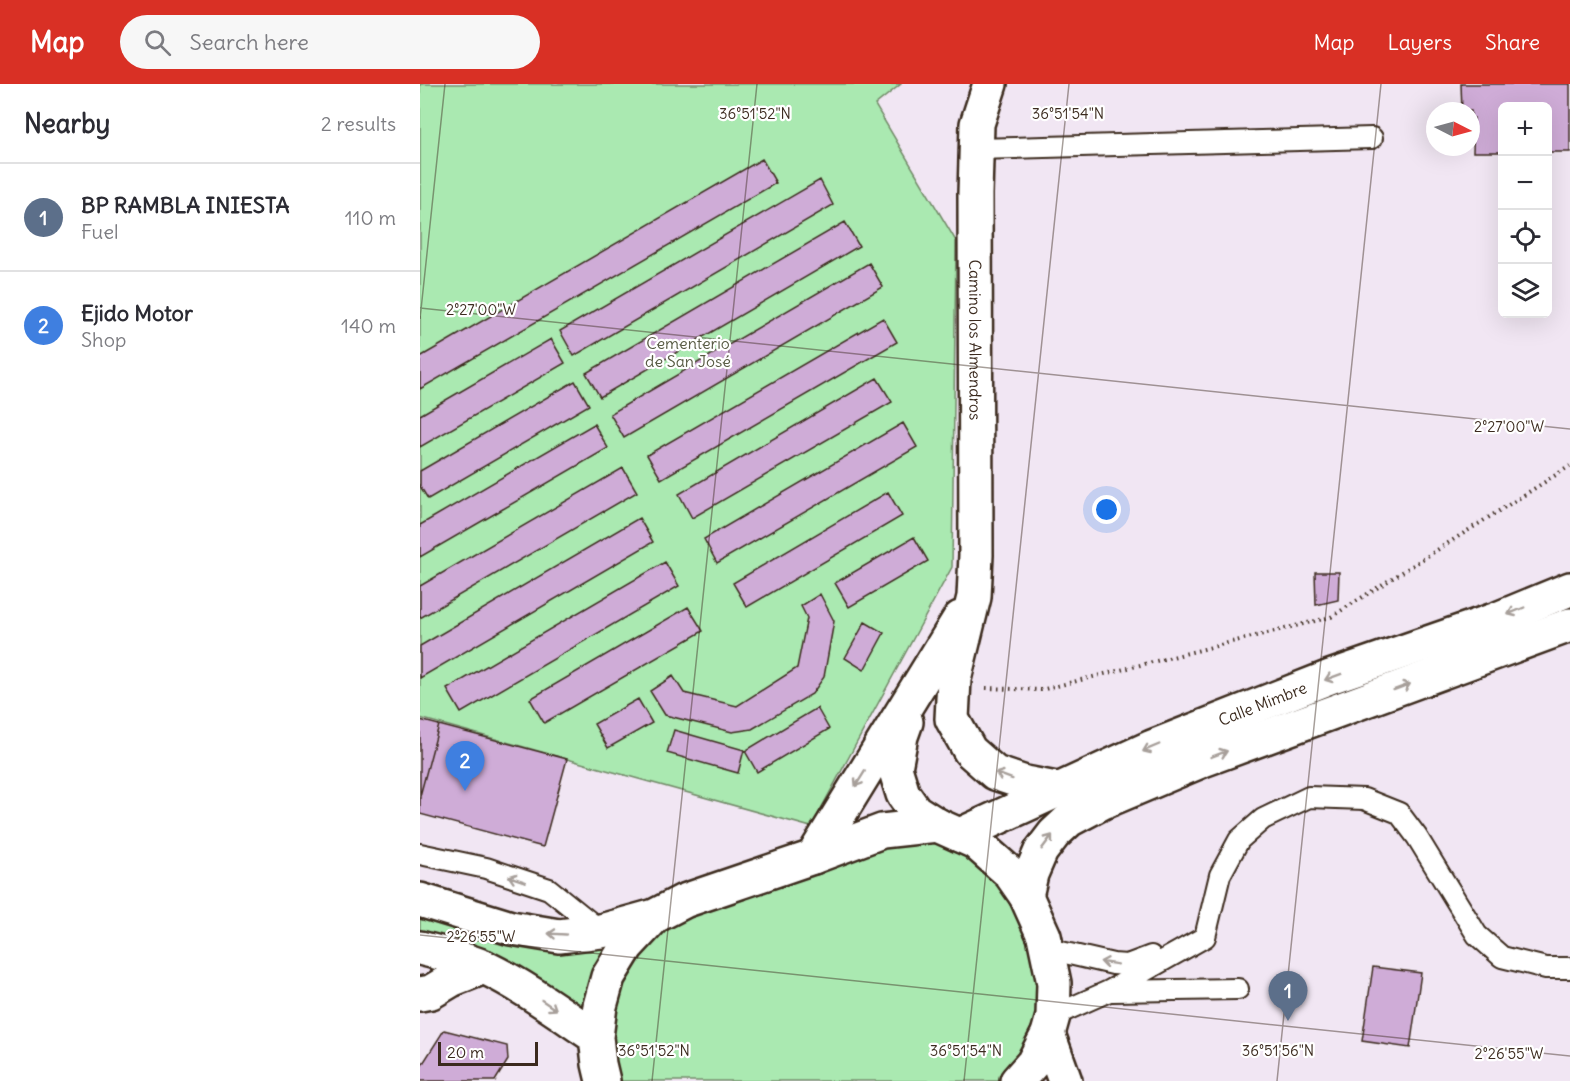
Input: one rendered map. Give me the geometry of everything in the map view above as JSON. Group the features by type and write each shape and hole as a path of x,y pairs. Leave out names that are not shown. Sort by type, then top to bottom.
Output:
{"main road":[{"name":"Camino los Almendros","path":"990,84 977,124 976,149 976,555 974,597 939,677 901,736 895,768 903,794 915,811 975,842 1010,873 1026,896 1048,950 1054,983 1051,1025"},
{"name":"Calle Mimbre","path":"655,916 684,901 882,831 949,830 1061,790 1152,747 1330,678 1497,619 1570,589"},
{"name":"Calle Mimbre","path":"1026,896 1031,874 1041,851 1054,834 1069,820 1103,802 1203,760 1570,625"},
{"name":"Camino los Almendros","path":"939,677 952,719 970,751 995,773 1025,783 1061,790"},
{"name":"Camino los Almendros","path":"813,857 939,677"},
{"path":"420,900 511,928 559,936 601,931 655,916"},
{"path":"603,1081 596,1037 600,1006 608,977 627,946 655,916"},
{"path":"420,948 484,968 524,988 596,1037"},
{"path":"420,994 431,992 451,980 484,968"},
{"path":"1017,1081 1033,1063 1051,1025"},
{"path":"1051,1025 1065,1081"}],"lane":[{"path":"976,149 1372,138"},
{"path":"1051,1025 1205,937 1220,875 1239,840 1263,819 1309,797 1364,799 1399,813 1417,837 1477,935 1502,957 1546,968 1570,968"},
{"path":"420,854 486,868 549,889 601,931"},
{"path":"1048,950 1113,964 1127,964 1205,937"},
{"path":"1109,991 1238,989"}],"path":[{"path":"939,677 989,689 1041,690 1331,617 1570,466"}],"green space":[{"name":"Cementerio de San José","path":"420,84 901,84 875,105 956,241 952,567 811,827 420,718"},
{"path":"937,825 1010,873 1054,983 1017,1081 603,1081 596,1037 420,948 420,900 559,936"}],"building":[{"path":"1461,84 1570,84 1570,152 1552,152 1552,102 1498,102 1498,152 1480,152 1480,102 1462,102"},
{"path":"762,159 776,183 420,389 420,357"},
{"path":"820,180 833,205 574,356 560,331"},
{"path":"845,222 859,246 600,397 586,373"},
{"path":"869,263 883,287 624,438 610,414"},
{"path":"883,318 897,342 661,479 647,455"},
{"path":"551,339 565,363 420,447 420,415"},
{"path":"877,378 892,402 692,518 679,494"},
{"path":"575,381 589,405 428,499 420,486 420,471"},
{"path":"903,423 917,447 717,563 704,539"},
{"path":"594,424 608,448 420,557 420,525"},
{"path":"623,468 637,492 420,618 420,586"},
{"path":"888,492 902,516 747,607 733,583"},
{"path":"639,518 653,542 420,678 420,646"},
{"path":"914,537 928,561 849,607 835,583"},
{"path":"665,562 679,586 461,713 447,689"},
{"path":"1315,572 1339,572 1338,600 1316,605"},
{"path":"820,594 834,621 824,677 812,694 752,729 732,732 665,715 650,691 673,676 684,693 737,706 797,668 807,618 801,606"},
{"path":"688,607 703,631 544,723 530,699"},
{"path":"865,622 884,633 864,670 845,658"},
{"path":"638,699 652,723 608,748 594,724"},
{"path":"817,708 829,729 757,772 745,751"},
{"path":"420,720 439,725 420,796"},
{"path":"439,725 567,759 543,847 420,814 420,796"},
{"path":"674,730 744,750 738,773 667,753"},
{"path":"1373,967 1421,973 1410,1048 1362,1041"},
{"path":"444,1030 507,1046 508,1060 495,1081 420,1081 420,1068"}],"place":[{"name":"Ejido Motor","path":"465,791"},
{"name":"BP RAMBLA INIESTA","path":"1288,1021"}]}
